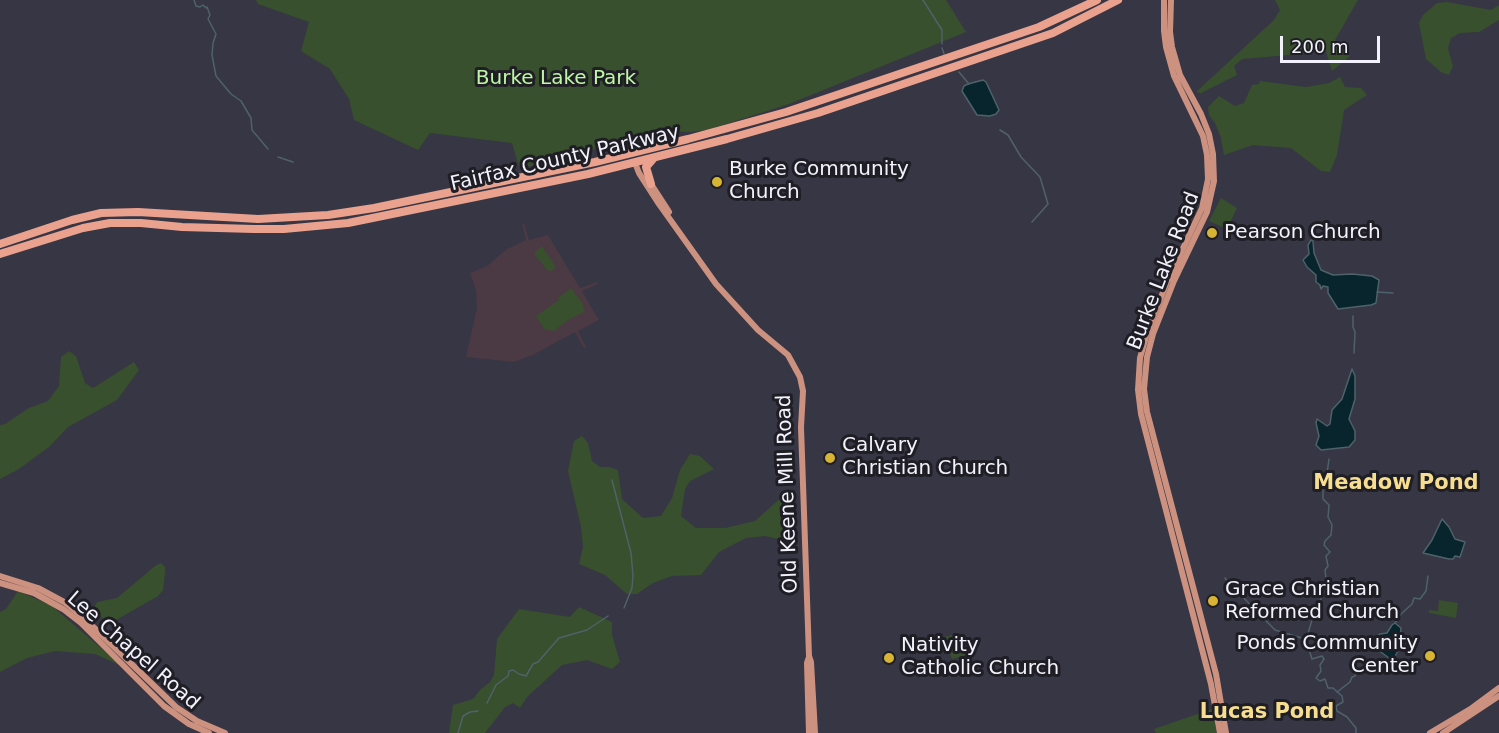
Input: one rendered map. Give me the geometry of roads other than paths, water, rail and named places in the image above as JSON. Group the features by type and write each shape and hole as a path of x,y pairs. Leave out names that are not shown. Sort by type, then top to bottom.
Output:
{"highway":[{"name":"Fairfax County Parkway","path":"0,244 72,220 101,213 138,212 265,219 352,212 629,154 786,112 955,57 1047,24 1097,0"},
{"name":"Fairfax County Parkway","path":"0,254 83,228 110,223 284,229 348,223 635,163 818,112 972,62 1061,30 1119,0"},
{"path":"651,184 646,167 649,162 657,158"}],"main road":[{"name":"Burke Lake Road","path":"1164,0 1164,31 1170,64 1203,136 1208,179 1202,208 1167,282 1143,346 1138,371 1138,390 1141,414 1209,676 1220,733"},
{"name":"Burke Lake Road","path":"1171,0 1172,47 1185,85 1209,134 1213,154 1214,181 1207,212 1174,281 1153,334 1145,368 1144,389 1147,412 1216,674 1226,733"},
{"name":"Old Keene Mill Road","path":"629,154 664,202 679,231"},
{"name":"Old Keene Mill Road","path":"635,163 659,204 728,298 758,330 788,355 800,377 803,391 801,427 809,656 815,733"},
{"name":"Lee Chapel Road","path":"0,576 38,588 64,602 84,618 176,707 197,721 225,733"},
{"name":"Lee Chapel Road","path":"0,583 34,593 68,612 172,712 189,724 209,733"},
{"name":"Old Keene Mill Road","path":"809,656 807,663 809,733"},
{"path":"1430,733 1472,708 1499,688"},
{"path":"1443,733 1499,696"}],"water":[{"path":"983,80 999,110 990,116 977,115 962,91 964,86"},
{"path":"1311,240 1321,270 1333,275 1372,276 1379,280 1376,303 1338,309 1328,293 1328,287 1323,286 1321,289 1316,282 1316,275 1303,260 1309,254 1308,245"},
{"name":"Meadow Pond","path":"1352,369 1355,376 1355,399 1349,419 1355,431 1355,440 1349,447 1321,450 1316,445 1319,436 1317,419 1327,426 1330,424 1332,410 1342,399"},
{"path":"1442,519 1455,539 1465,542 1460,557 1455,556 1449,559 1423,553"},
{"path":"1395,623 1401,628 1399,649 1394,658 1389,658 1371,644 1371,640 1380,634 1387,633"}],"waterway":[{"path":"194,0 196,6 207,7 210,15 208,19 216,34 212,55 216,76 231,94 241,101 251,118 252,130 268,149"},
{"path":"923,0 942,30 942,44"},
{"path":"942,48 944,54"},
{"path":"959,72 969,84"},
{"path":"1000,130 1008,135 1021,157 1040,177 1048,204 1032,222"},
{"path":"278,157 293,162"},
{"path":"1377,292 1393,293"},
{"path":"1353,316 1354,353"},
{"path":"1327,473 1329,459"},
{"path":"612,480 631,553 632,588 624,608"},
{"path":"1323,490 1323,499 1329,505 1328,517 1332,525 1331,535 1324,545 1330,552 1326,556 1327,587 1315,610 1306,640 1312,659 1322,656 1324,659 1320,665 1321,671 1316,678 1320,681 1325,679 1328,688 1333,688 1342,696 1343,702 1336,706 1337,711 1347,717 1356,728 1356,733"},
{"path":"1395,623 1412,604 1414,598 1420,599 1426,591 1428,576"},
{"path":"1225,578 1232,589 1236,590 1275,630 1305,639"},
{"path":"487,703 496,685 508,676 509,671 513,670 526,676 533,664 538,662 559,638 587,630 608,616"},
{"path":"1337,692 1350,682 1357,669 1362,670 1364,665 1373,660"},
{"path":"458,733 463,716 478,711"}],"place":[{"name":"Burke Community Church","path":"717,182"},
{"name":"Pearson Church","path":"1212,233"},
{"name":"Calvary Christian Church","path":"830,458"},
{"name":"Grace Christian Reformed Church","path":"1213,601"},
{"name":"Ponds Community Center","path":"1430,656"},
{"name":"Nativity Catholic Church","path":"889,658"}],"district":[{"name":"Meadow Pond","path":"1396,484"},
{"name":"Lucas Pond","path":"1267,713"}],"park label":[{"name":"Burke Lake Park","path":"556,79"}]}
